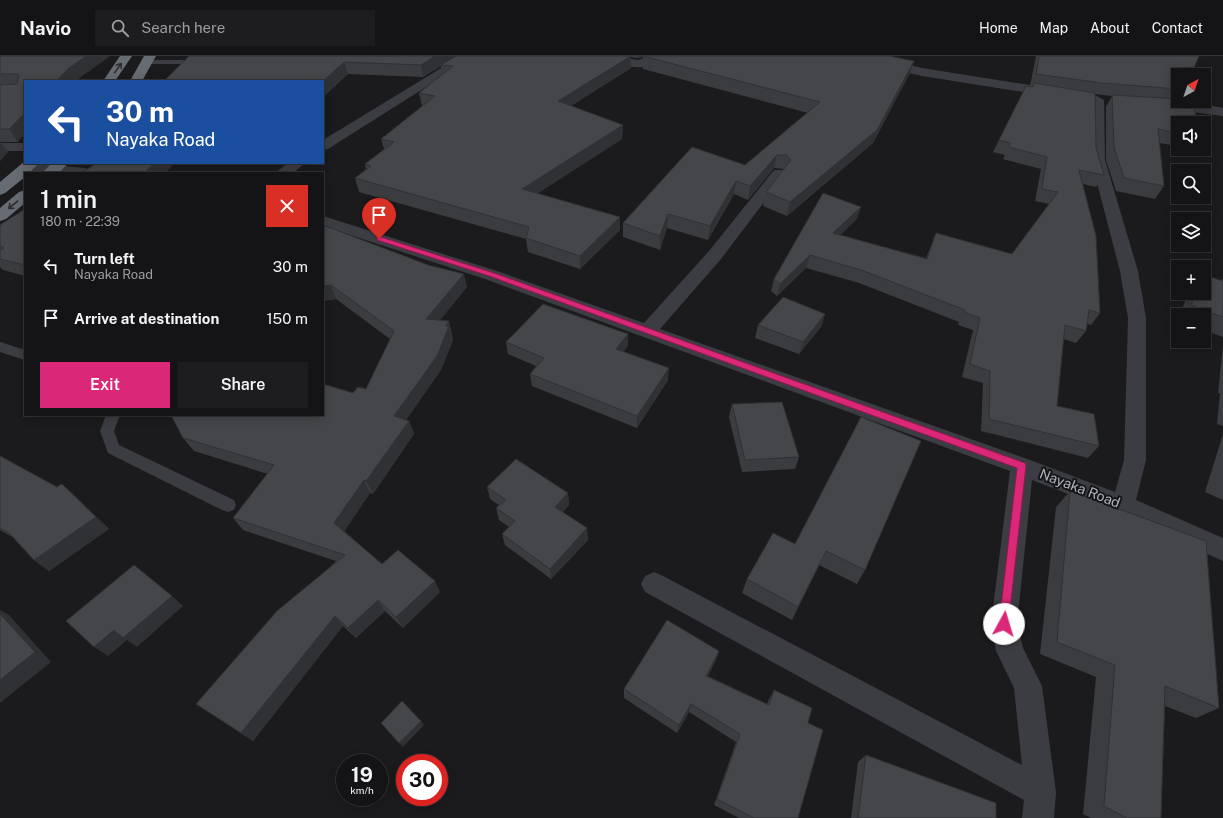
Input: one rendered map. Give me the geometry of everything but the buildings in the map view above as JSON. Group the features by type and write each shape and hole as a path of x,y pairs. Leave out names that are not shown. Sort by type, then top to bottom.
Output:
{"highway":[{"path":"110,80 126,56"},
{"path":"137,80 148,59"},
{"path":"0,190 30,165"},
{"path":"0,216 24,196"}],"street":[{"path":"324,145 469,56"},
{"path":"601,56 639,64 651,62 659,56"},
{"path":"870,60 922,72 1066,95"},
{"path":"1097,99 1098,160 1129,271 1137,318 1135,460 1123,504"},
{"path":"1150,104 1203,108 1223,112"},
{"path":"0,147 24,147"},
{"path":"284,172 296,164"},
{"path":"30,165 78,172"},
{"path":"648,331 715,254 779,173"},
{"name":"Nayaka Road","path":"324,221 491,275 1022,466 1123,504 1223,550"},
{"path":"1022,466 1004,624 1010,651 1028,686 1039,805"},
{"path":"654,584 1039,805"}],"lane":[{"path":"148,59 208,62"},
{"path":"0,347 24,355"},
{"path":"113,416 107,431 113,449 228,506"}],"route":[{"path":"379,239 491,275 1022,466 1004,624"}]}
